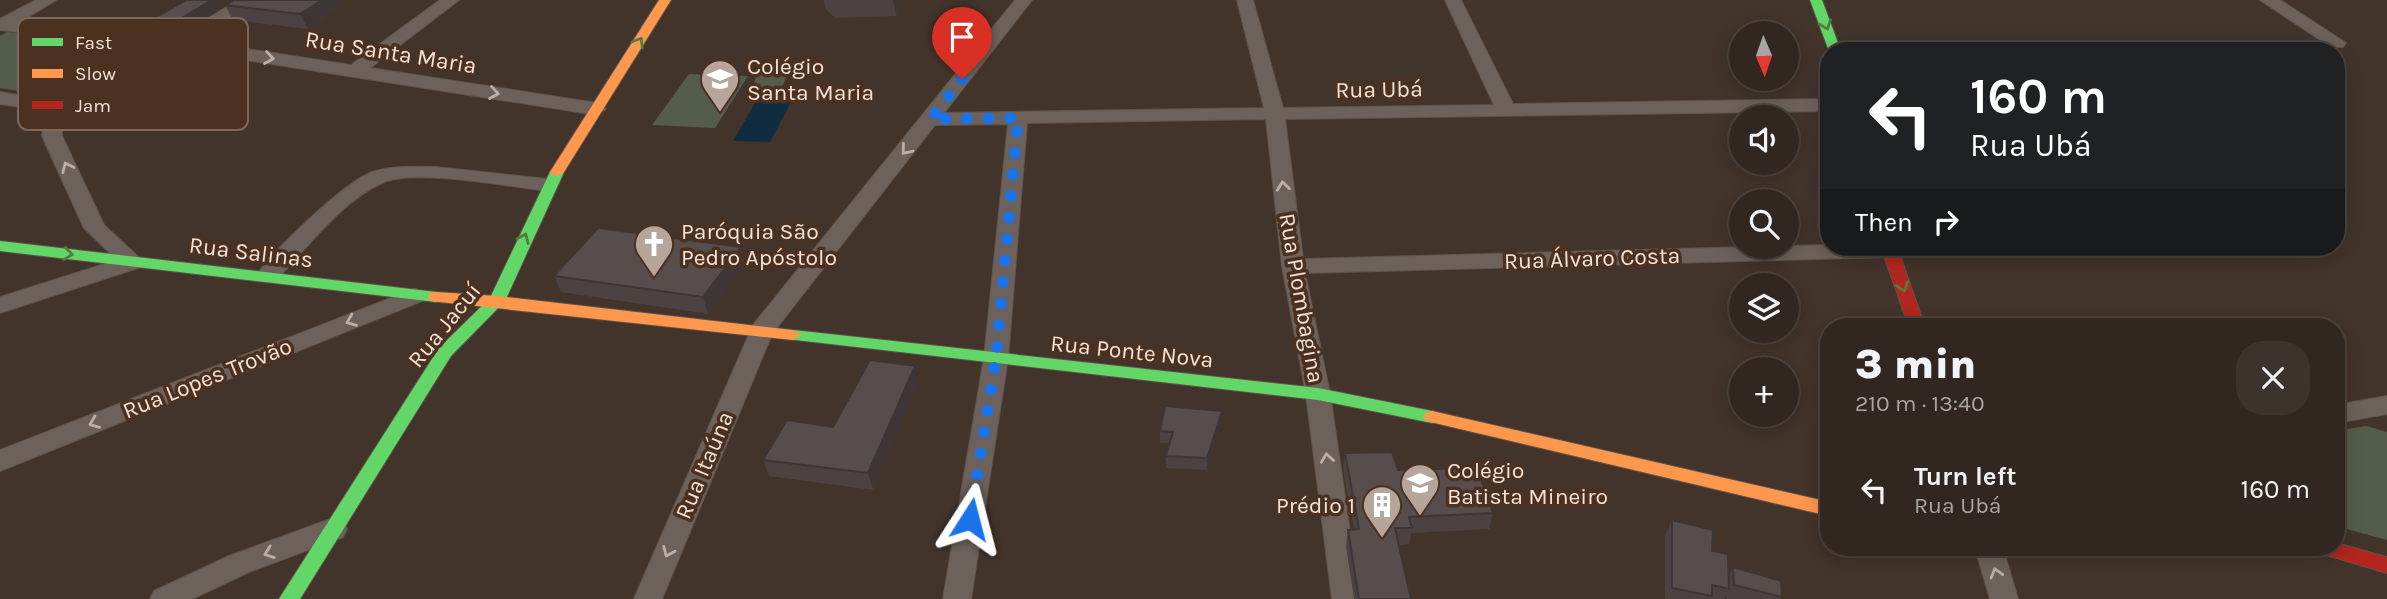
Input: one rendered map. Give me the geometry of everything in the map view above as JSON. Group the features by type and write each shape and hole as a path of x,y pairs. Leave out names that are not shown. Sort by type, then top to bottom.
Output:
{"street":[{"path":"1,22 48,0"},
{"path":"221,18 250,0"},
{"path":"355,71 451,0"},
{"name":"Rua Jacuí","path":"289,599 445,352 497,301 548,185 665,0"},
{"name":"Rua Itaúna","path":"648,599 761,331 1024,0"},
{"name":"Rua Plombagina","path":"1245,0 1275,116 1293,266 1318,394 1346,599"},
{"path":"1453,0 1507,111"},
{"path":"1816,0 1832,42"},
{"path":"2268,0 2335,42"},
{"name":"Rua Santa Maria","path":"248,55 597,109"},
{"path":"0,98 18,101"},
{"name":"Rua Ubá","path":"931,119 1275,116 1820,105"},
{"path":"957,599 996,358 1018,118"},
{"path":"52,130 52,136 95,228 133,262"},
{"path":"267,276 356,191 379,176 412,172 548,185"},
{"name":"Rua Salinas","path":"0,246 267,276 423,304 497,301"},
{"name":"Rua Álvaro Costa","path":"1293,266 1820,250"},
{"path":"1893,256 1914,318"},
{"path":"0,305 133,262"},
{"name":"Rua Ponte Nova","path":"497,301 1318,394 1483,427 1820,507"},
{"name":"Rua Lopes Trovão","path":"0,461 423,304"},
{"path":"441,328 445,352"},
{"path":"2345,413 2383,410"},
{"name":"Rua Ponte Nova","path":"1755,491 1820,492"},
{"path":"164,599 239,564 333,529"},
{"path":"2345,553 2387,565"},
{"path":"1991,556 2004,599"}],"green space":[{"path":"7,32 18,33 18,91 0,88 0,36"},
{"path":"761,64 791,64 779,96 749,97"},
{"path":"689,74 748,76 715,128 652,125"},
{"path":"2366,426 2387,432 2387,540 2345,528 2345,430"}],"water":[{"path":"757,100 792,100 770,142 733,141"}],"building":[{"path":"186,0 212,0 182,18 155,18"},
{"path":"234,0 322,0 300,14 225,5"},
{"name":"Paróquia São Pedro Apóstolo","path":"598,228 741,247 703,297 554,276"},
{"path":"870,360 915,366 868,473 763,460 787,420 833,427"},
{"path":"1165,406 1222,411 1207,458 1166,456 1173,432 1160,431"},
{"name":"Prédio 1","path":"1392,452 1398,470 1477,468 1493,513 1409,517 1412,528 1395,528 1411,599 1359,599 1348,530 1359,529 1345,453"},
{"path":"1672,520 1713,530 1712,551 1728,554 1729,589 1712,585 1712,596 1672,588"},
{"path":"1733,567 1781,581 1782,597 1734,585"}],"traffic: fast":[{"path":"1816,0 1832,42"},
{"path":"289,599 445,352 497,301 557,172"},
{"path":"0,246 436,297"},
{"path":"793,335 1318,394 1432,417"}],"traffic: slow":[{"path":"557,172 665,0"},
{"path":"436,297 497,301 793,335"},
{"path":"1432,417 1820,507"}],"traffic: jam":[{"path":"1892,256 1914,318"},
{"path":"2345,553 2387,565"}],"place":[{"name":"Colégio Santa Maria","path":"720,113"},
{"name":"Paróquia São Pedro Apóstolo","path":"654,278"},
{"name":"Colégio Batista Mineiro","path":"1420,517"},
{"name":"Prédio 1","path":"1382,539"}],"route":[{"path":"962,79 931,119 1018,118 996,358 970,519"}]}
